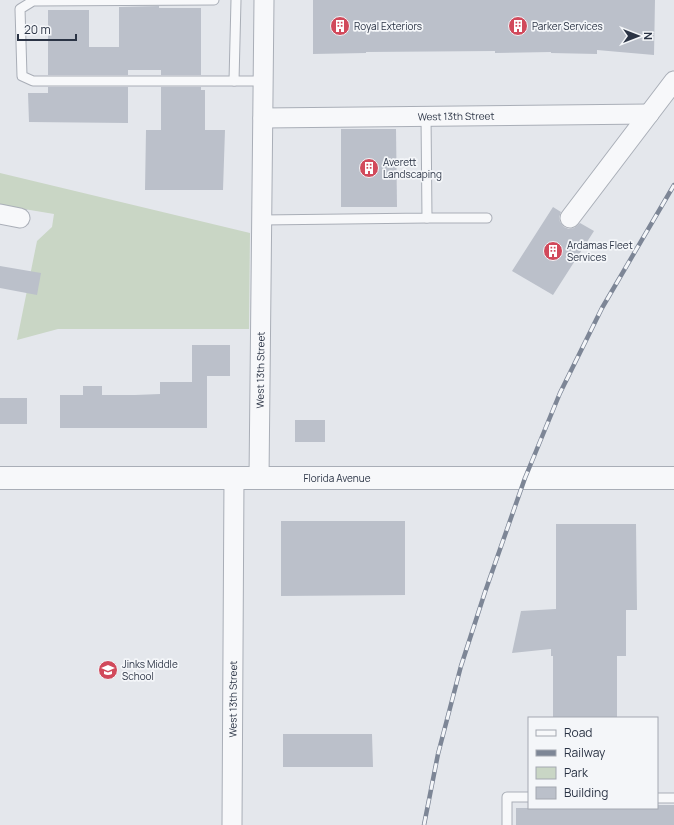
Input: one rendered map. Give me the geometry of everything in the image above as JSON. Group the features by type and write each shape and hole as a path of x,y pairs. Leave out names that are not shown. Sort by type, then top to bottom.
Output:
{"street":[{"name":"West 13th Street","path":"259,478 264,0"},
{"path":"570,218 674,81"},
{"name":"West 13th Street","path":"263,118 649,114"},
{"path":"0,214 20,218"},
{"name":"Florida Avenue","path":"0,478 674,478"},
{"name":"West 13th Street","path":"232,825 234,478"}],"lane":[{"path":"214,0 33,2 20,9 22,76 33,81 263,81"},
{"path":"234,81 236,0"},
{"path":"426,116 427,218"},
{"path":"262,220 487,218"},
{"path":"507,825 507,797 528,797"},
{"path":"658,798 674,798"}],"green space":[{"path":"0,173 250,233 249,329 58,329 17,340 37,241 52,227 54,214 0,205"}],"building":[{"path":"313,0 655,0 654,55 597,50 597,54 551,52 495,53 495,51 313,54"},
{"path":"159,6 159,8 201,8 201,75 161,75 161,70 128,70 128,75 48,75 48,10 89,10 89,47 119,47 119,7"},
{"path":"48,87 128,87 128,123 29,122 28,93 48,93"},
{"path":"161,87 201,87 201,90 205,90 205,130 225,130 223,190 145,190 146,130 161,130"},
{"name":"Averett Landscaping","path":"341,129 396,129 397,207 341,207"},
{"name":"Ardamas Fleet Services","path":"553,207 561,212 559,217 560,222 564,227 569,229 574,228 580,223 594,231 553,295 512,271"},
{"path":"0,266 41,273 37,295 0,288"},
{"path":"192,345 230,345 230,376 207,376 207,428 60,428 60,395 83,395 83,386 102,386 102,395 135,395 160,394 160,382 192,382"},
{"path":"0,398 27,398 27,424 0,424"},
{"path":"295,420 325,420 325,442 295,442"},
{"path":"281,521 405,521 405,595 281,596"},
{"path":"556,524 636,524 637,610 626,610 626,656 617,656 617,717 553,717 553,656 551,656 551,649 512,653 521,611 556,609"},
{"path":"283,734 372,734 373,767 283,767"},
{"path":"658,805 674,805 674,825 516,825 516,808 658,809"}],"railway":[{"path":"424,825 438,754 461,666 525,478 560,393 602,308 674,185"}],"place":[{"name":"Royal Exteriors","path":"340,26"},
{"name":"Parker Services","path":"518,26"},
{"name":"Averett Landscaping","path":"369,168"},
{"name":"Ardamas Fleet Services","path":"553,251"},
{"name":"Jinks Middle School","path":"108,670"}]}
